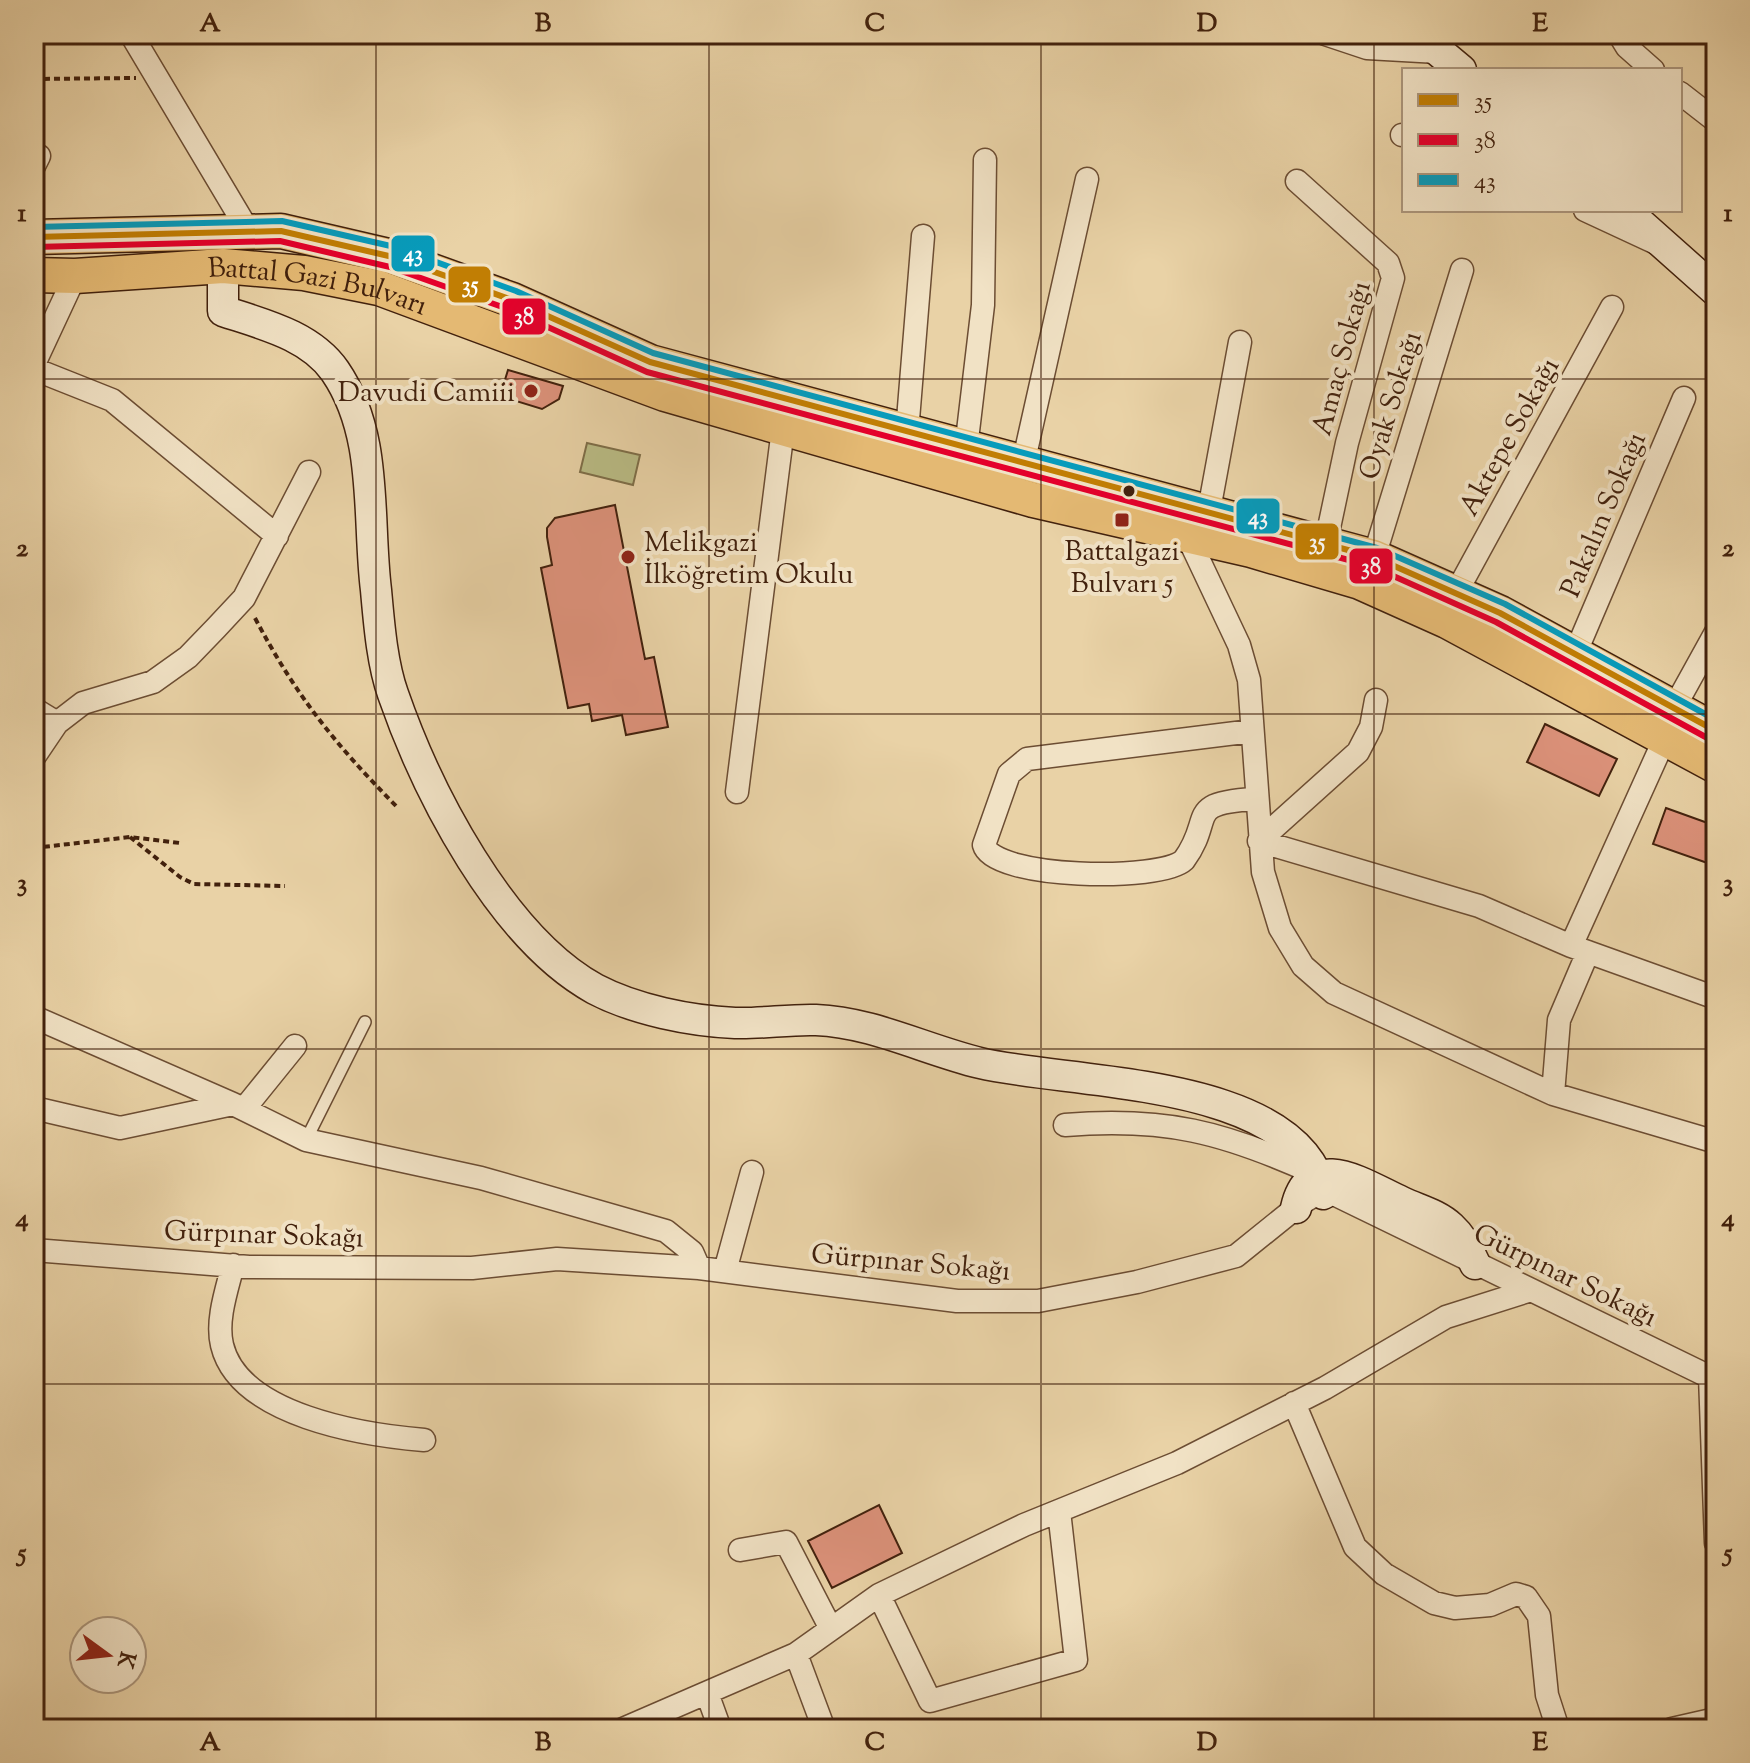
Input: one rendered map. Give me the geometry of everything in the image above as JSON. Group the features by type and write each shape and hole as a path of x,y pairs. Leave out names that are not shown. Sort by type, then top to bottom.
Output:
{"main road":[{"name":"Battal Gazi Bulvarı","path":"34,237 281,231 393,257 512,300 650,362 1023,464 1198,522 1360,582 1669,723 1716,731"},
{"name":"Battal Gazi Bulvarı","path":"34,275 75,276 223,266 304,273 379,288 665,394 1033,500 1326,542 1374,557 1456,593 1575,654 1669,723 1716,766"}],"street":[{"path":"131,34 249,232"},
{"path":"1325,34 1367,48 1439,52"},
{"path":"1619,34 1627,47 1651,68"},
{"path":"1682,95 1716,121"},
{"path":"966,448 983,305 985,160"},
{"path":"1023,464 1087,179"},
{"name":"Amaç Sokağı","path":"1297,181 1388,263 1393,278 1347,443 1326,542"},
{"path":"1589,212 1663,246"},
{"path":"1627,212 1716,291"},
{"path":"907,432 923,236"},
{"path":"223,266 223,311 279,330 309,346 333,369 354,406 371,484 375,588 391,691 437,797 488,882 537,946 595,989 663,1013 734,1023 819,1020 900,1038 981,1063 1190,1096 1251,1114 1290,1140 1321,1185"},
{"name":"Oyak Sokağı","path":"1374,557 1462,270"},
{"path":"75,276 34,367 112,400 277,536"},
{"name":"Aktepe Sokağı","path":"1456,593 1612,307"},
{"path":"1240,342 1198,522 1249,680 1259,841 1263,872 1280,928 1303,966 1334,993 1553,1094 1716,1142"},
{"name":"Pakalın Sokağı","path":"1575,654 1684,398"},
{"path":"737,792 783,429"},
{"path":"34,757 57,723 83,703 153,682 188,657 244,598 309,472"},
{"path":"1553,1094 1559,1020 1580,949 1669,723 1716,632"},
{"path":"1259,841 1358,752 1371,727 1376,700"},
{"path":"34,709 57,723"},
{"path":"1252,731 1027,759 1009,774 984,845 993,858 1039,871 1162,870 1184,860 1200,821 1213,805 1221,801 1255,799"},
{"path":"1259,841 1479,906 1580,949 1716,998"},
{"path":"34,1017 239,1106 306,1140 481,1178 666,1231 692,1252 699,1268"},
{"path":"34,1108 120,1128 239,1106 295,1046"},
{"path":"1065,1125 1123,1121 1193,1128 1257,1147 1321,1185"},
{"path":"725,1271 752,1172"},
{"path":"1296,1208 1303,1188 1321,1185 1339,1174 1433,1215 1451,1227 1466,1244 1475,1264"},
{"name":"Gürpınar Sokağı","path":"34,1250 233,1265 472,1268 557,1259 699,1268 957,1301 1038,1301 1137,1282 1236,1256 1296,1208"},
{"name":"Gürpınar Sokağı","path":"1475,1264 1713,1378"},
{"path":"233,1265 223,1303 221,1342 237,1374 275,1402 326,1424 374,1436 424,1440"},
{"path":"623,1729 796,1654 879,1595 1059,1511 1177,1463 1294,1403 1446,1317 1531,1290"},
{"path":"1713,1378 1716,1543"},
{"path":"1294,1403 1355,1547 1384,1574 1434,1603 1455,1608 1490,1605 1516,1594 1526,1597 1534,1606 1539,1616 1547,1695 1558,1729"},
{"path":"879,1595 930,1701 1076,1660 1059,1511"},
{"path":"740,1550 786,1542 831,1629"},
{"path":"796,1654 824,1729"},
{"path":"707,1693 720,1729"},
{"path":"1672,1729 1716,1719"}],"lane":[{"path":"306,1140 365,1022"}],"path":[{"path":"34,79 156,78"},
{"path":"244,598 283,671 335,743 397,807"},
{"path":"130,837 180,877 194,884 285,886"},
{"path":"34,848 130,837 180,843"}],"green space":[{"path":"587,443 640,455 633,485 580,472"}],"building":[{"name":"Davudi Camiii","path":"508,370 563,386 559,399 542,409 500,396"},
{"path":"615,505 645,659 654,657 668,727 626,735 622,715 592,721 589,704 568,708 541,568 552,565 547,528 555,518"},
{"path":"1545,724 1617,759 1599,796 1527,762"},
{"path":"1666,808 1716,826 1716,866 1653,844"},
{"path":"879,1505 902,1553 832,1588 808,1541"}],"transit line":[{"name":"43","path":"34,227 282,221 395,247 516,291 653,353 1377,548 1505,604 1716,720"},
{"name":"35","path":"34,237 281,231 393,257 512,300 650,362 1374,557 1500,613 1716,731"},
{"name":"38","path":"34,247 280,241 390,267 508,309 647,372 1371,566 1496,622 1711,740"}],"place":[{"name":"Davudi Camiii","path":"531,391"},
{"name":"Battalgazi Bulvarı 5","path":"1122,520"},
{"name":"Melikgazi İlköğretim Okulu","path":"628,557"}]}
